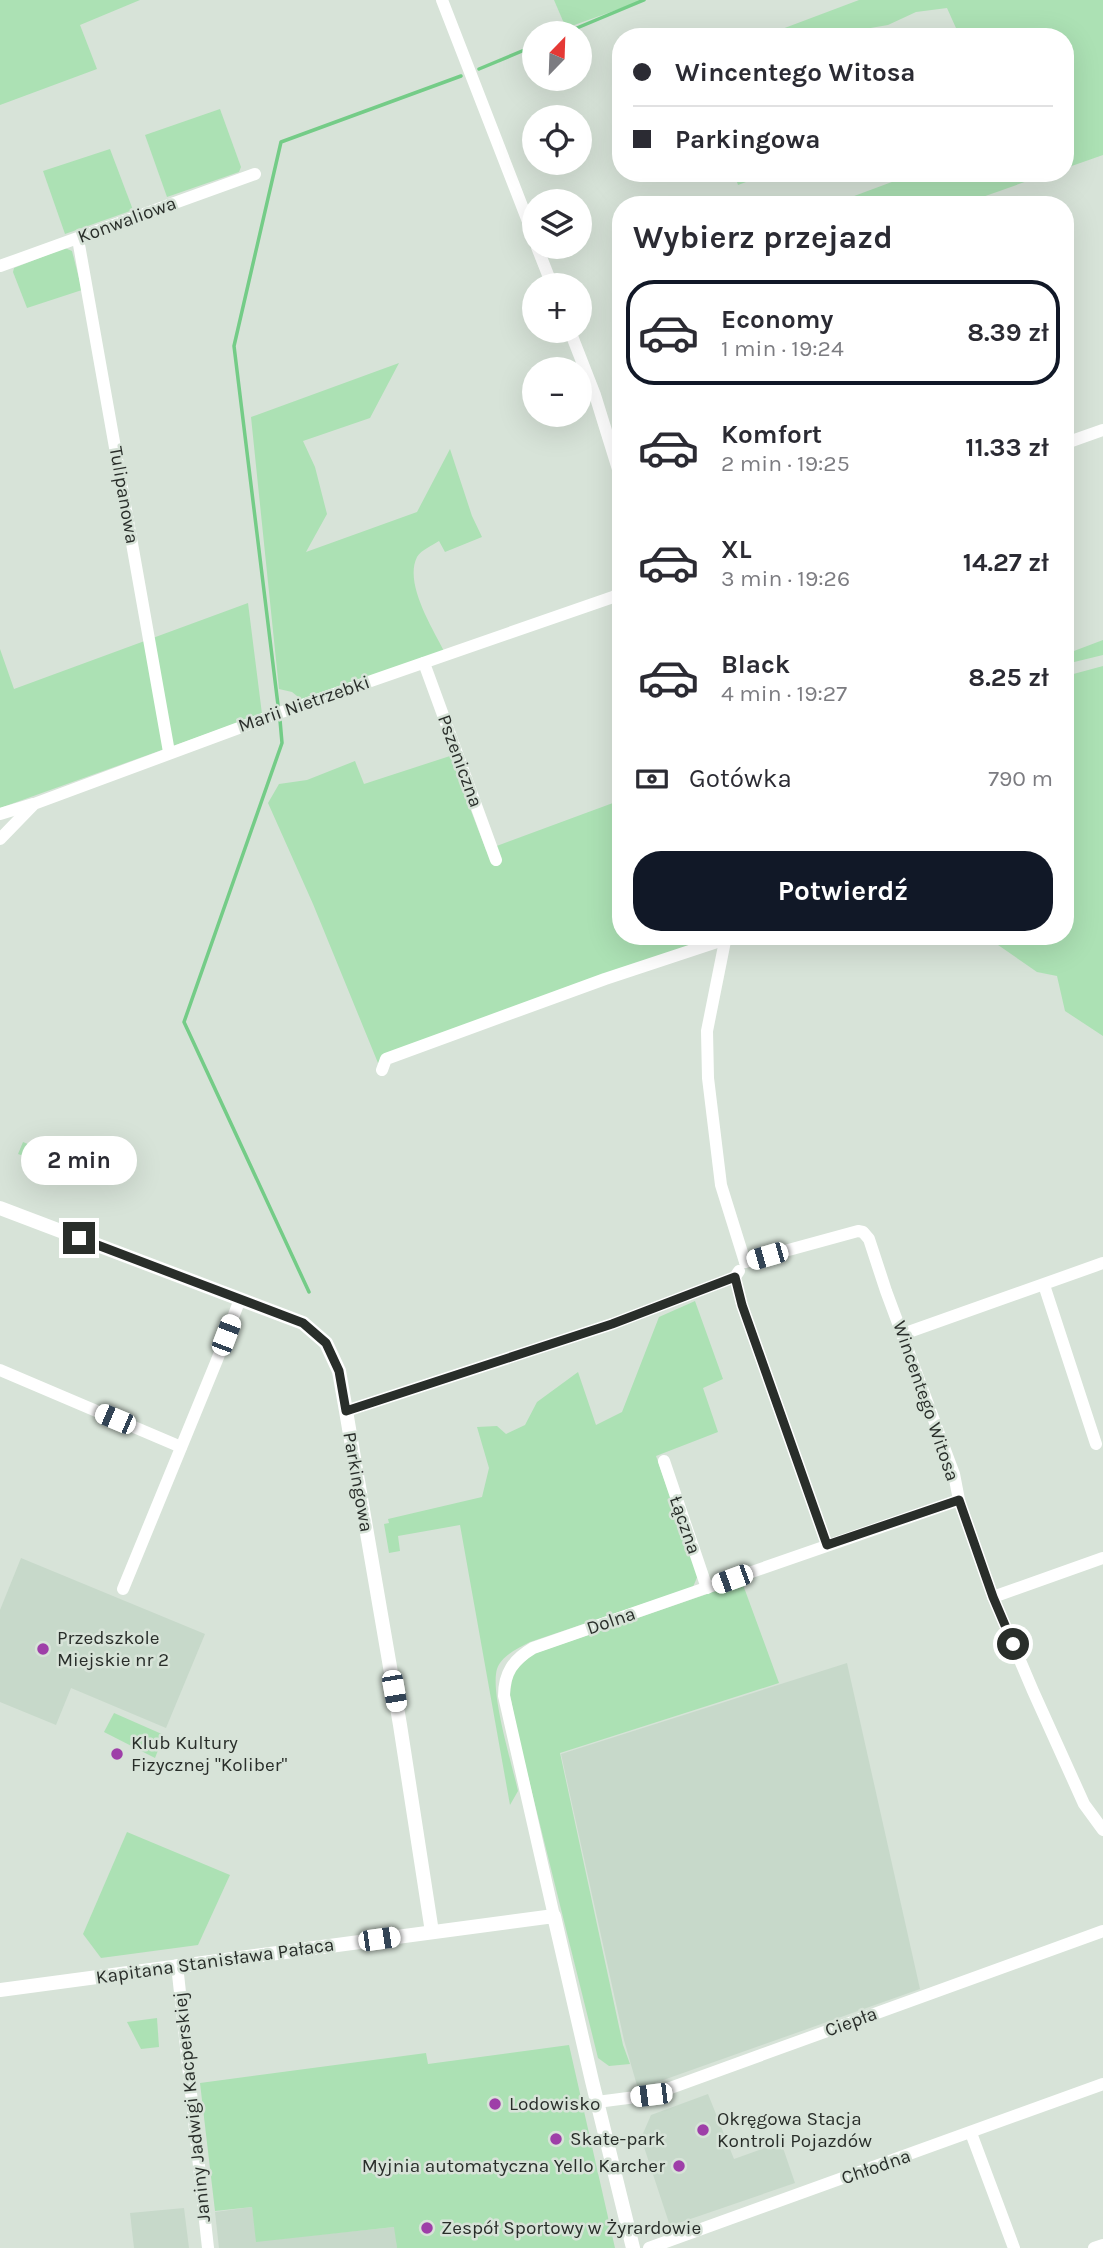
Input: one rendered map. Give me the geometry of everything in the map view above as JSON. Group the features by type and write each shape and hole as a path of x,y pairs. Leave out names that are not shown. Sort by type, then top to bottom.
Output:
{"street":[{"path":"442,0 522,206"},
{"name":"Konwaliowa","path":"0,266 254,174"},
{"name":"Tulipanowa","path":"78,239 169,752"},
{"path":"574,343 612,450"},
{"path":"1074,440 1103,430"},
{"name":"Marii Nietrzebki","path":"0,839 34,804 169,752 612,597"},
{"name":"Pszeniczna","path":"424,663 496,860"},
{"path":"0,814 34,804"},
{"path":"382,1070 386,1059 705,945"},
{"path":"346,1411 612,1324 735,1277 745,1262 721,1185 708,1078 707,1031 725,945"},
{"name":"Parkingowa","path":"0,1208 303,1323 326,1343 339,1371 400,1725 432,1932"},
{"name":"Wincentego Witosa","path":"745,1262 833,1236 858,1231 866,1236 954,1475 959,1500 993,1597 1084,1804 1103,1830"},
{"path":"903,1334 1103,1263"},
{"path":"735,1277 742,1305 827,1545"},
{"path":"1044,1285 1096,1444"},
{"path":"123,1589 240,1299"},
{"path":"0,1370 181,1447"},
{"name":"Łączna","path":"664,1461 707,1588"},
{"name":"Dolna","path":"554,1916 506,1707 506,1675 517,1660 533,1648 959,1500"},
{"path":"993,1597 1103,1558"},
{"path":"554,1916 633,2248"},
{"name":"Kapitana Stanisława Pałaca","path":"0,1990 554,1916"},
{"name":"Ciepła","path":"597,2102 651,2095 1103,1931"},
{"name":"Janiny Jadwigi Kacperskiej","path":"174,1966 200,2248"},
{"name":"Janiny Jadwigi Kacperskiej","path":"183,2054 208,2248"},
{"name":"Chłodna","path":"649,2248 1103,2084"},
{"path":"971,2133 1014,2248"},
{"path":"1094,2248 1103,2245"}],"shaded area":[{"path":"21,1558 205,1634 166,1728 71,1688 56,1725 0,1702 0,1610"},
{"path":"847,1663 920,1989 638,2089 624,2040 561,1754"},
{"path":"708,2094 734,2159 781,2142 795,2183 670,2226 641,2138 651,2115"},
{"path":"252,2207 257,2241 395,2227 397,2248 219,2248 215,2212"},
{"path":"184,2208 189,2248 134,2248 130,2213"}],"green space":[{"path":"0,0 140,0 80,25 97,69 0,105"},
{"path":"554,0 644,0 586,21 563,21"},
{"path":"859,0 1103,0 1103,155 1074,165 1074,28 956,28 947,8 916,12 888,25 871,28 785,28"},
{"path":"220,109 241,167 239,172 167,197 145,135"},
{"path":"110,149 133,210 65,234 43,171"},
{"path":"892,182 1025,182 985,196 854,196"},
{"path":"65,248 72,251 82,290 27,308 13,272 14,268"},
{"path":"399,363 370,418 303,441 315,467 327,514 306,552 417,512 450,449 472,516 482,537 445,552 439,541 417,557 414,579 417,592 444,651 302,700 292,692 279,689 251,417"},
{"path":"248,603 262,714 0,808 0,649 14,689"},
{"path":"1103,640 1103,655 1074,662 1074,651"},
{"path":"1103,666 1103,1036 1065,1011 1057,976 1037,972 998,945 1074,945 1074,674"},
{"path":"450,756 486,850 612,803 612,945 694,945 378,1063 268,803 279,784 307,780 355,761 364,784"},
{"path":"23,1142 40,1149 36,1156 29,1158 18,1154"},
{"path":"695,1301 723,1379 703,1388 718,1432 656,1456 698,1575 693,1587 530,1642 502,1660 497,1669 496,1694 518,1791 510,1805 460,1525 398,1536 400,1551 389,1553 384,1524 389,1523 388,1519 482,1497 489,1468 477,1427 497,1426 506,1434 525,1425 537,1402 578,1372 596,1425 622,1412 659,1317"},
{"path":"742,1582 779,1683 560,1753 623,2045 630,2064 609,2066 598,2058 517,1732 510,1694 513,1672 533,1654"},
{"path":"114,1713 164,1735 155,1758 104,1732"},
{"path":"127,1832 230,1875 198,1945 101,1958 83,1934"},
{"path":"157,2018 159,2047 141,2049 127,2022"},
{"path":"569,2045 615,2248 397,2248 394,2227 256,2242 252,2207 215,2211 200,2083 426,2053 428,2064"}],"waterway":[{"path":"592,22 644,0"},
{"path":"479,69 522,51"},
{"path":"278,705 234,346 281,142 461,76"},
{"path":"280,720 282,743 184,1022 309,1292"}],"place":[{"name":"Przedszkole Miejskie nr 2","path":"43,1649"},
{"name":"Klub Kultury Fizycznej \"Koliber\"","path":"117,1754"},
{"name":"Lodowisko","path":"495,2104"},
{"name":"Okręgowa Stacja Kontroli Pojazdów","path":"703,2130"},
{"name":"Skate-park","path":"556,2139"},
{"name":"Myjnia automatyczna Yello Karcher","path":"679,2166"},
{"name":"Zespół Sportowy w Żyrardowie","path":"427,2228"}],"route":[{"path":"79,1238 303,1323 326,1343 339,1371 346,1411 612,1324 735,1277 742,1305 827,1545 959,1500 993,1597 1013,1644"}]}
